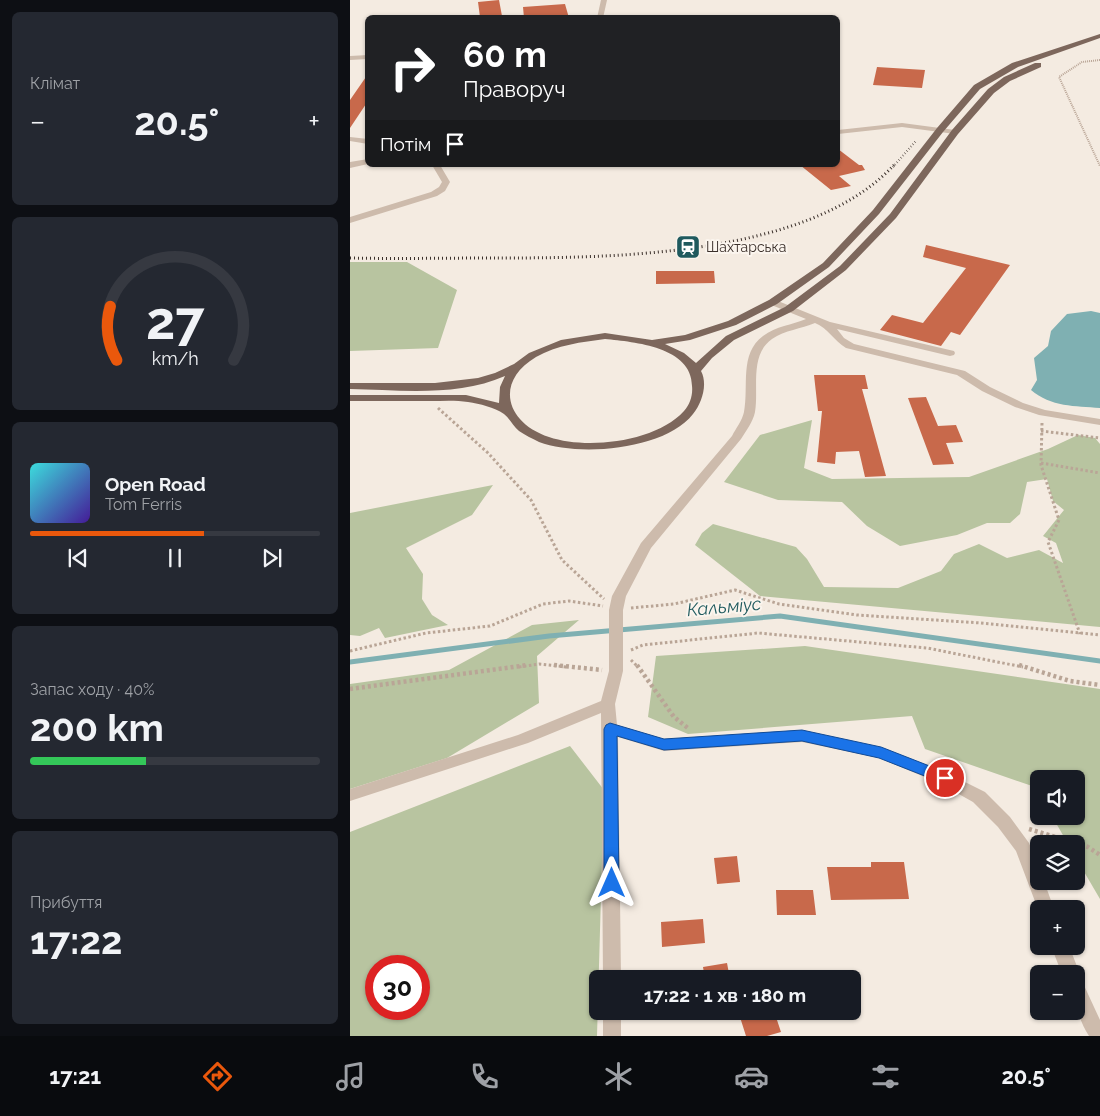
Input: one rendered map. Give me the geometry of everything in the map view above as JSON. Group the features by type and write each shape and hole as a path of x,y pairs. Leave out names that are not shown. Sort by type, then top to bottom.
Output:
{"main road":[{"path":"654,343 708,332 732,323 773,302 826,265 876,212 940,130 978,87 996,75 1023,62 1100,36"},
{"path":"695,371 708,356 730,338 789,309 843,268 893,216 956,132 991,91 1007,79 1034,66 1100,44"},
{"path":"350,386 428,386 476,382 508,371 533,355 554,345 579,339 605,336 630,338 654,343 679,355 695,371 699,386 696,401 686,416 668,429 645,439 618,445 590,447 562,444 546,439 519,425 508,412 504,402 504,391 507,381 513,372 533,355"},
{"path":"350,398 466,398 486,402 508,412"}],"street":[{"path":"601,15 604,0"},
{"path":"350,58 365,57"},
{"path":"840,132 902,125 956,132"},
{"path":"350,139 365,142"},
{"path":"350,156 365,154"},
{"path":"350,165 365,162"},
{"path":"350,220 434,194 442,189 446,182 437,167"},
{"path":"773,302 827,324 950,353"},
{"path":"612,970 610,729 608,704 616,658 616,610 619,596 646,546 737,437 750,407 751,374 755,356 762,342 773,334 800,326 815,319"},
{"path":"827,324 840,340 850,346 961,373 986,389 1020,405 1043,413 1100,422"},
{"path":"350,795 524,739 608,704"},
{"path":"610,729 664,745 802,736 881,753 945,778 979,797 1004,822 1023,848 1043,900"},
{"path":"1085,1008 1100,1036"},
{"path":"612,1020 612,1036"}],"path":[{"path":"1100,60 1082,62 1059,77 1100,166"},
{"path":"426,398 489,454 531,500 562,560 616,610"},
{"path":"1043,413 1041,463 1059,520 1048,542 1080,634"},
{"path":"1041,431 1100,438"},
{"path":"1041,463 1100,473"},
{"path":"350,651 426,633 490,626 543,604 569,601 593,603 616,610 674,604 735,590 779,604 857,615 981,623 1100,635"},
{"path":"616,658 643,645 758,633 927,648 1018,665 1070,681 1100,685"},
{"path":"350,689 539,664 616,658 635,662 674,717 702,742"},
{"path":"1004,822 1088,847 1100,855"}],"green space":[{"path":"350,262 407,262 457,290 438,348 350,351"},
{"path":"812,420 804,468 832,479 969,477 1048,449 1078,435 1095,438 1100,444 1100,627 760,596 695,545 702,533 713,524 796,547 807,559 824,587 898,588 941,571 954,554 979,544 1007,558 1039,550 1063,563 1056,543 1043,536 1064,510 1053,501 1047,479 1027,482 1020,514 1010,523 987,523 957,535 900,546 867,526 842,502 778,500 724,482 760,435"},
{"path":"493,485 472,515 406,548 423,574 422,599 432,615 448,625 385,638 379,628 360,636 350,635 350,513"},
{"path":"579,620 537,656 539,703 447,758 350,789 350,684 449,670 532,625"},
{"path":"805,646 1100,689 1100,899 1085,873 1085,835 1063,835 1057,825 1085,825 1085,770 1030,770 1030,785 925,749 912,716 688,734 648,717 656,656"},
{"path":"570,746 604,790 599,970 589,970 589,1020 597,1020 597,1036 350,1036 350,832"}],"water":[{"path":"1091,311 1100,313 1100,408 1064,405 1039,396 1031,390 1037,380 1034,358 1048,346 1051,331 1067,314"}],"building":[{"path":"499,0 502,15 480,15 478,2"},
{"path":"565,4 568,15 524,15 523,7"},
{"path":"877,67 925,70 922,88 873,85"},
{"path":"365,78 365,106 350,128 350,100"},
{"path":"840,151 859,165 862,165 865,170 839,176 851,186 831,190 802,167 840,167"},
{"path":"926,245 1010,265 960,335 951,332 941,346 880,330 892,315 923,323 966,268 923,257"},
{"name":"Шахтарська","path":"656,271 714,271 715,283 656,284"},
{"path":"814,375 865,375 868,389 862,389 886,476 865,477 859,451 836,452 835,464 817,462 822,411 818,411"},
{"path":"926,397 938,426 956,425 963,442 946,443 954,464 933,465 908,398"},
{"path":"737,856 740,882 717,884 714,858"},
{"path":"871,862 904,862 909,899 831,900 827,867 871,867"},
{"path":"776,890 813,890 816,915 777,915"},
{"path":"703,919 705,943 662,947 661,922"},
{"path":"727,963 728,970 704,970 703,967"},
{"path":"741,1020 777,1020 781,1032 767,1036 746,1036"}],"waterway":[{"name":"Кальміус","path":"350,662 549,636 780,616 1100,661"}],"railway":[{"path":"893,167 916,141"},
{"path":"350,258 542,258 650,253 706,246 761,235 812,218 857,195 894,165"}],"place":[{"name":"Шахтарська","path":"688,247"}],"route":[{"path":"612,883 610,729 664,745 802,736 881,753 945,778"}]}
